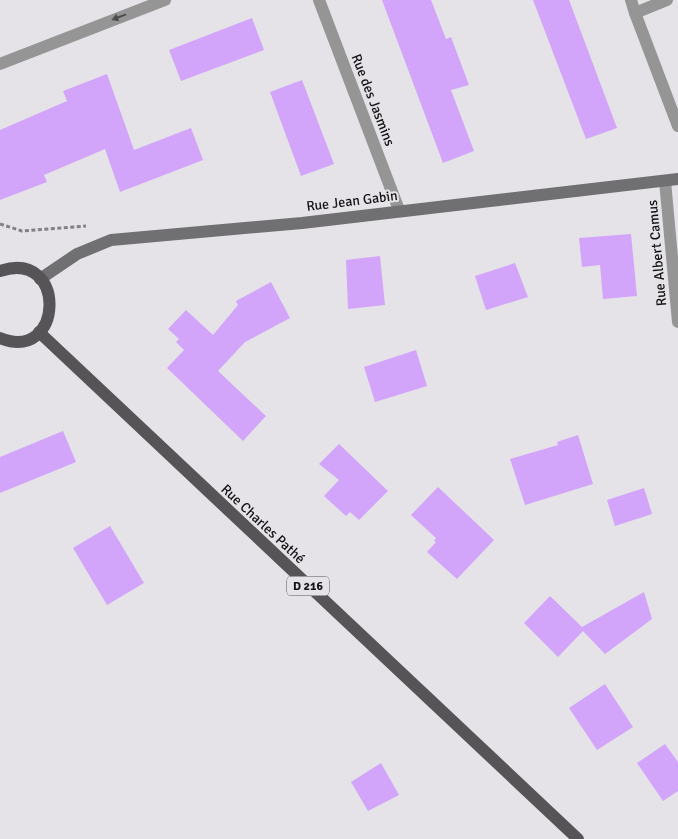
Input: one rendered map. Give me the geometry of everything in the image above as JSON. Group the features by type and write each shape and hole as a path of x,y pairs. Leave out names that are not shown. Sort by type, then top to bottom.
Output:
{"main road":[{"path":"0,271 18,268 29,271 40,279 51,298 51,310 39,332 23,340 1,341"},
{"name":"Rue Charles Pathé","path":"39,332 578,839"}],"street":[{"path":"0,64 164,0"},
{"name":"Rue des Jasmins","path":"319,0 399,210"},
{"path":"631,0 678,126"},
{"path":"635,12 667,0"},
{"name":"Rue Jean Gabin","path":"40,279 77,254 111,240 302,223 399,210 672,180"},
{"name":"Rue Albert Camus","path":"672,180 678,322"}],"path":[{"path":"0,224 22,231 88,226"}],"building":[{"path":"382,0 431,0 446,39 451,37 469,85 451,90 474,151 443,163"},
{"path":"533,0 569,0 617,128 586,139"},
{"path":"252,18 264,50 181,81 169,50"},
{"path":"107,74 134,150 191,128 203,160 120,192 105,149 44,175 47,182 0,200 0,130 67,101 63,91"},
{"path":"302,80 334,164 301,176 270,92"},
{"path":"631,234 637,296 603,299 600,265 582,267 579,238"},
{"path":"380,256 385,305 348,309 346,260"},
{"path":"515,263 528,297 486,310 475,276"},
{"path":"271,282 290,318 245,342 218,371 266,416 243,441 167,368 184,350 176,342 179,339 168,329 186,310 213,335 238,305 236,301"},
{"path":"416,350 427,386 375,402 364,367"},
{"path":"63,431 76,462 0,493 0,457"},
{"path":"578,435 593,484 525,505 510,459 558,445 557,442"},
{"path":"339,444 388,491 359,520 350,512 346,516 324,496 339,480 319,464"},
{"path":"438,487 494,540 457,579 427,552 436,542 434,541 436,538 411,515"},
{"path":"644,488 652,514 615,526 607,500"},
{"path":"110,526 144,583 107,605 73,548"},
{"path":"644,592 652,619 605,654 583,631 558,657 524,623 550,596 582,627"},
{"path":"605,684 633,727 597,750 569,708"},
{"path":"665,744 678,762 678,791 663,801 637,763"},
{"path":"381,763 399,795 368,811 351,782"}]}
